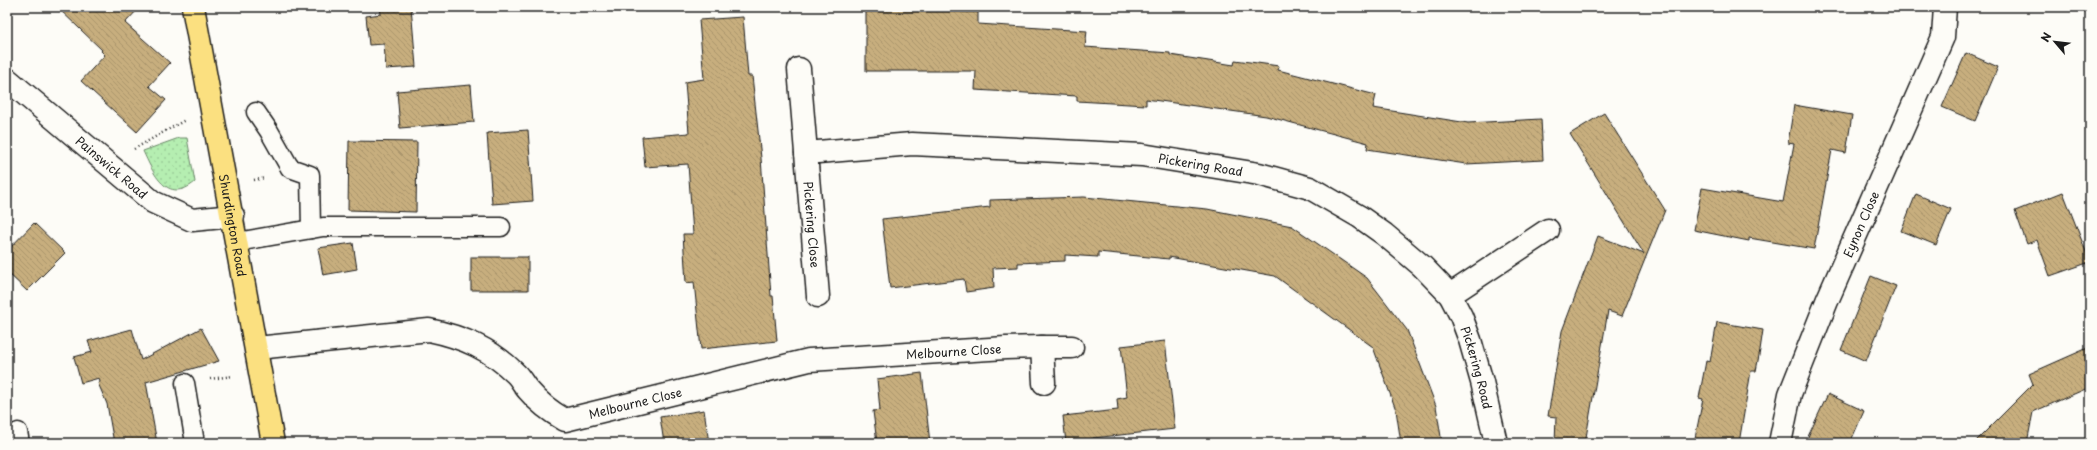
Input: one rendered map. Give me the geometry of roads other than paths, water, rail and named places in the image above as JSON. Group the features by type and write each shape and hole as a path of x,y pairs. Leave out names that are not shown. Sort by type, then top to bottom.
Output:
{"main road":[{"name":"Shurdington Road","path":"193,7 257,348 273,443"}],"street":[{"name":"Eynon Close","path":"1780,443 1790,394 1827,301 1943,37 1945,7"},
{"name":"Pickering Close","path":"799,69 818,296"},
{"name":"Painswick Road","path":"7,79 153,202 192,220 232,216"},
{"name":"Pickering Road","path":"806,153 912,144 1142,156 1216,166 1285,180 1310,188 1360,217 1406,252 1450,295 1461,316 1470,340 1484,389 1496,443"},
{"path":"1450,295 1548,230"},
{"name":"Melbourne Close","path":"257,348 429,330 453,334 476,344 498,357 543,405 565,420 809,360 1006,348 1072,347"},
{"path":"1042,347 1044,383"}],"lane":[{"path":"256,112 269,131 290,168 310,174 311,229"},
{"path":"237,242 323,227 501,227"},
{"path":"185,383 195,443"}]}
